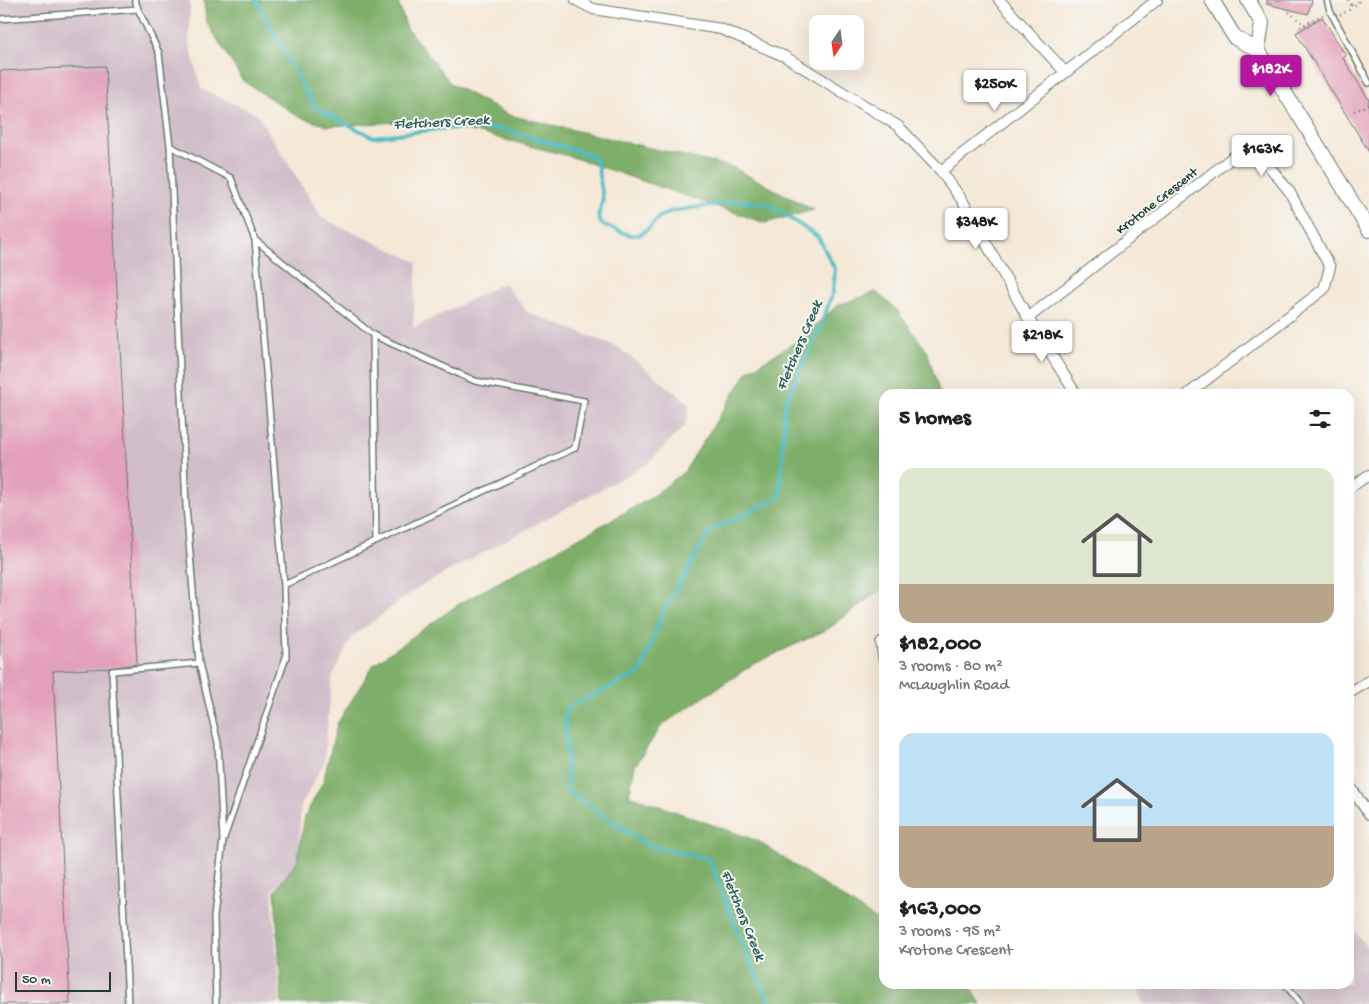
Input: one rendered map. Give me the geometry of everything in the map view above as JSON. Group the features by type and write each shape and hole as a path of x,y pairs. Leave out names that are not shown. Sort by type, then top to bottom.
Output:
{"street":[{"path":"576,0 593,9 721,29 784,56 898,126 941,171 962,200 1028,318 1073,389"},
{"path":"999,0 1065,72"},
{"path":"941,171 1157,0"},
{"path":"1212,0 1235,38 1258,50 1369,230"},
{"path":"1248,0 1262,23 1258,50"},
{"name":"Krotone Crescent","path":"1028,318 1238,153 1249,151 1261,156 1289,191 1330,267 1324,290 1195,389"},
{"path":"1354,485 1369,475"},
{"path":"1354,690 1369,681"},
{"path":"1354,792 1369,814"}],"lane":[{"path":"135,0 159,53 170,146 186,506 200,663 218,743 223,840 214,917 216,1004"},
{"path":"1327,0 1330,11 1369,83"},
{"path":"0,19 138,9"},
{"path":"170,146 231,178 255,240 284,585 286,657 223,840"},
{"path":"255,240 373,335 475,381 584,401 575,448 284,585"},
{"path":"373,335 376,541"},
{"path":"128,1004 112,671 200,663"},
{"path":"1289,989 1301,1004"}],"path":[{"path":"1348,0 1352,5"},
{"path":"1334,18 1349,10 1359,0"},
{"path":"1300,27 1330,11"},
{"path":"1289,12 1305,25"},
{"path":"1354,111 1369,105"}],"shaded area":[{"path":"0,0 190,0 189,42 201,89 257,114 322,218 417,262 413,328 504,283 527,312 618,347 690,404 685,426 646,465 419,587 352,637 332,677 324,762 301,806 297,870 272,890 280,1004 0,1004"},
{"path":"1354,930 1369,950 1369,1004 1144,1004 1138,989 1354,989"}],"green space":[{"path":"204,0 397,0 407,28 451,84 509,115 732,167 814,210 765,223 569,156 475,132 415,121 328,126 299,117 243,81 206,21"},
{"path":"876,292 895,308 927,351 938,389 879,389 879,591 828,629 752,665 662,725 635,766 629,795 758,841 879,922 879,989 972,989 981,1004 282,1004 275,891 297,861 305,816 323,782 337,724 374,664 459,604 649,499 684,472 748,371 799,340 838,305"}],"building":[{"path":"1267,0 1312,0 1308,14 1267,4"},
{"path":"1322,17 1346,56 1343,58 1369,100 1369,152 1296,33"},
{"path":"105,66 137,664 109,668 53,671 70,1004 0,1004 0,71"}],"waterway":[{"name":"Fletchers Creek","path":"256,0 315,108 373,137 440,129 501,129 591,155 597,163 603,199 598,217 602,224 629,235 639,235 648,229 659,217 672,211 741,201 770,205 818,237 835,269 833,292 818,333 785,403 780,497 710,531 662,614 641,672 565,709 568,792 647,845 709,859 747,955 771,1004"}]}
